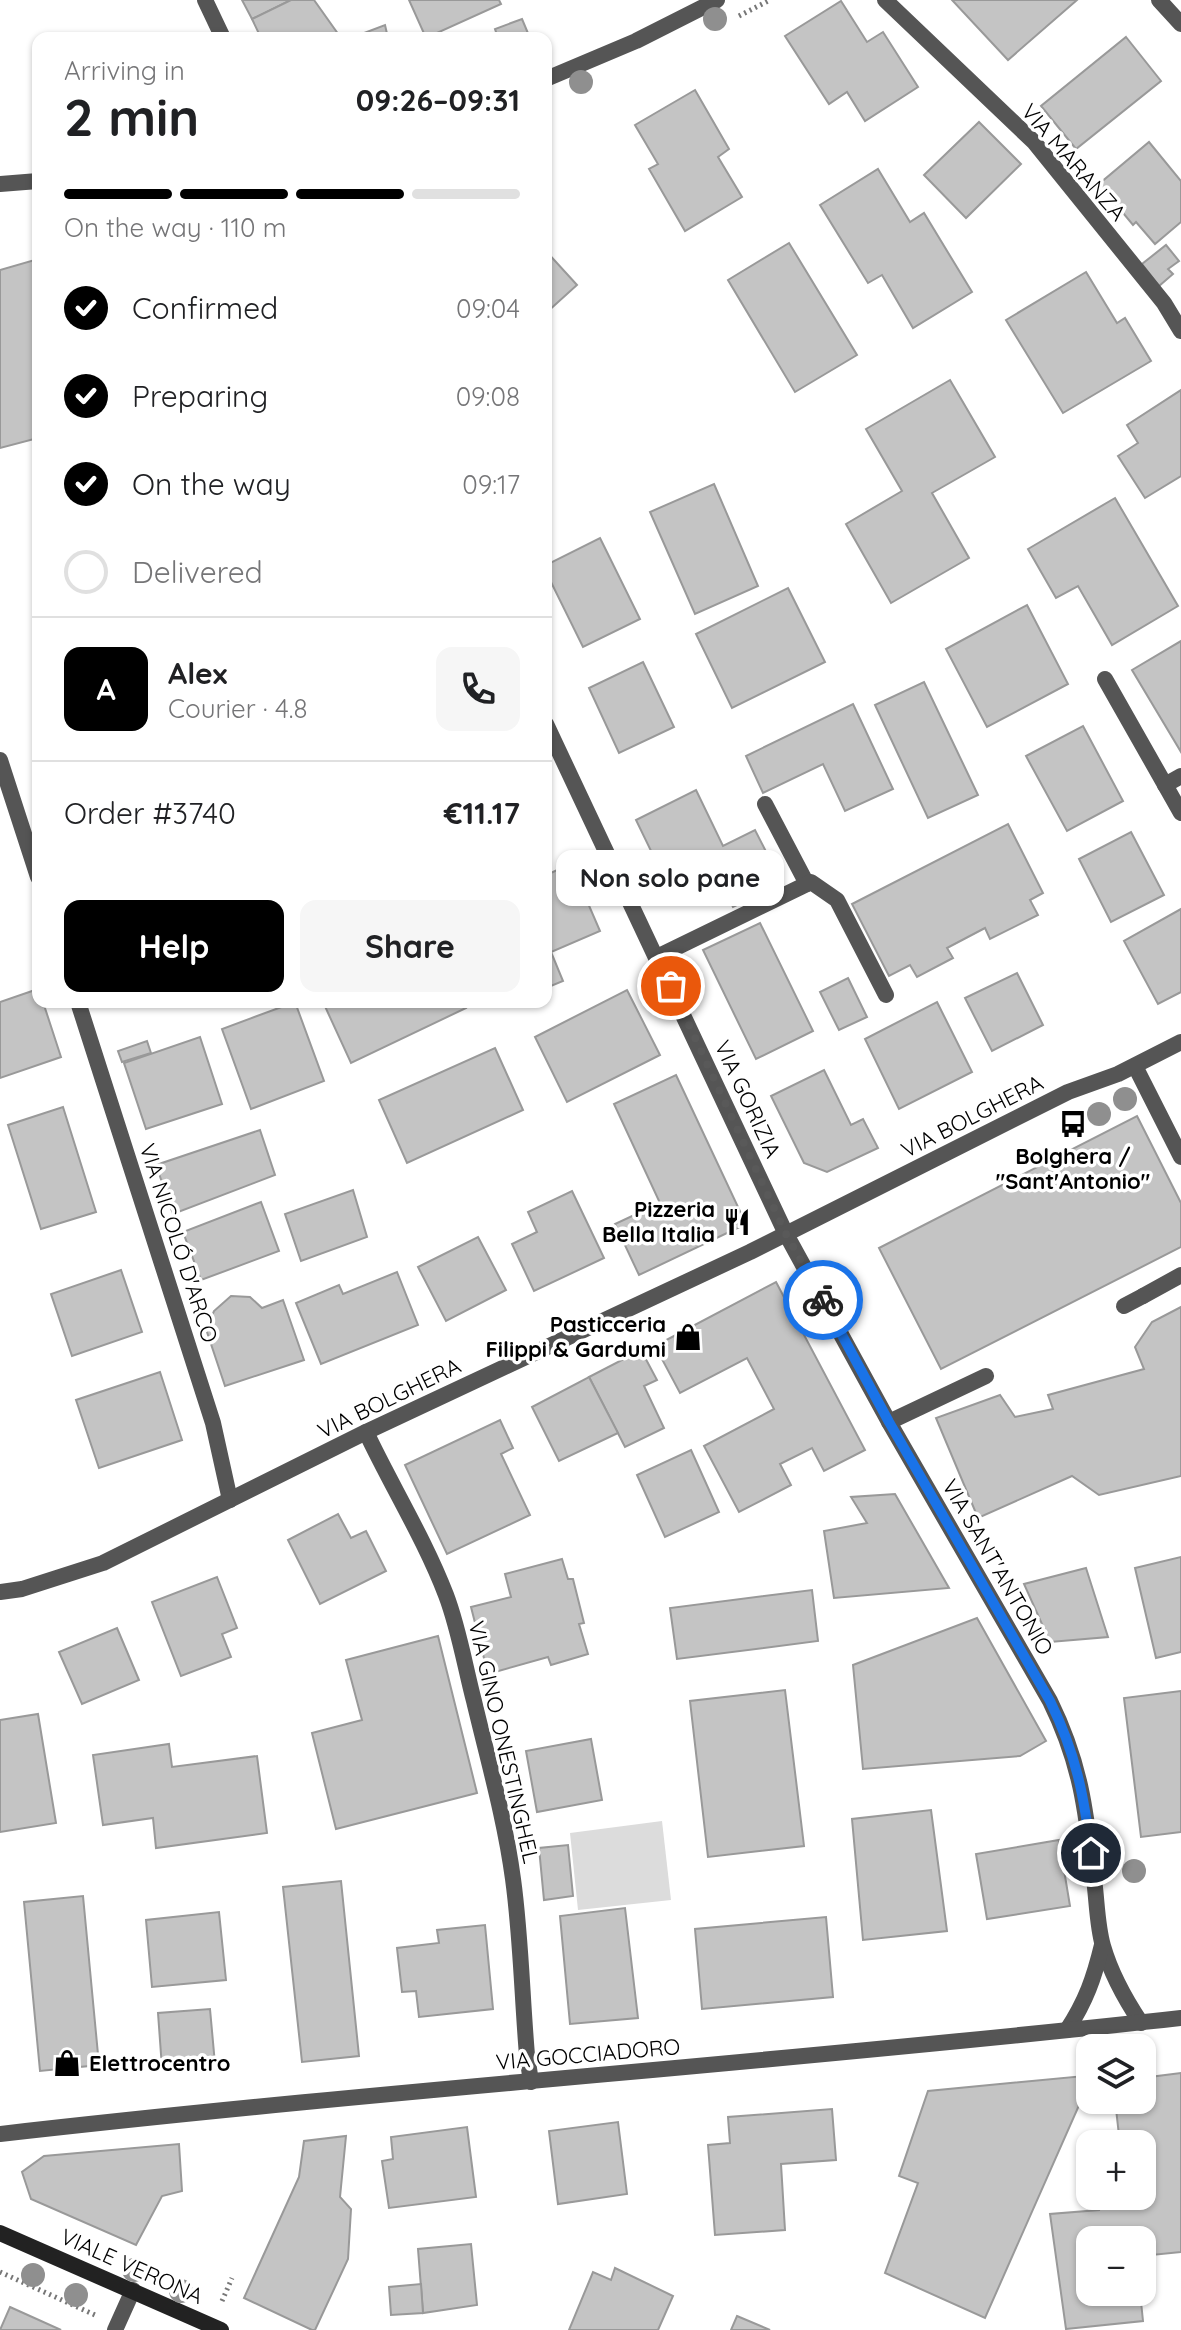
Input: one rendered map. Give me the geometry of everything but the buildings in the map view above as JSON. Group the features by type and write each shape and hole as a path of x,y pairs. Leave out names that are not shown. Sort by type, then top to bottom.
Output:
{"main road":[{"name":"VIALE VERONA","path":"0,2227 25,2243"},
{"name":"VIALE VERONA","path":"0,2233 221,2330"}],"street":[{"path":"205,0 220,32"},
{"path":"552,76 636,41 717,0"},
{"name":"VIA MARANZA","path":"885,0 1034,142 1164,303 1181,331"},
{"path":"1159,0 1181,24"},
{"path":"0,184 32,181"},
{"path":"1105,679 1181,813"},
{"name":"VIA GORIZIA","path":"552,737 786,1234"},
{"path":"0,760 32,859"},
{"path":"1165,785 1181,776"},
{"path":"765,804 807,884"},
{"path":"657,957 811,882 837,900 886,995"},
{"name":"VIA NICOLÓ D'ARCO","path":"80,1008 213,1423 230,1500"},
{"name":"VIA BOLGHERA","path":"0,1592 22,1589 97,1566 366,1432 786,1234 1068,1092 1135,1066 1181,1042"},
{"path":"1135,1066 1181,1157"},
{"name":"VIA SANT'ANTONIO","path":"786,1234 1065,1733 1084,1800 1102,1945 1121,1992 1141,2023"},
{"path":"1124,1306 1181,1275"},
{"path":"889,1422 986,1376"},
{"name":"VIA GINO ONESTINGHEL","path":"366,1432 448,1599 472,1692 500,1809 513,1880 531,2082"},
{"name":"VIA SANT'ANTONIO","path":"1067,2030 1093,1983 1102,1945"},
{"name":"VIA GOCCIADORO","path":"0,2134 264,2105 1181,2018"},
{"path":"115,2330 133,2290"}],"path":[{"path":"0,2272 94,2315"},
{"path":"221,2302 232,2278"}],"shaded area":[{"path":"662,1821 671,1900 578,1910 570,1833"}],"way so far":[{"path":"671,986 786,1234 823,1300"}],"place":[{"name":"Non solo pane","path":"671,986"},
{"name":"Bolghera / \"Sant'Antonio\"","path":"1073,1124"},
{"name":"Pizzeria Bella Italia","path":"737,1222"},
{"name":"Pasticceria Filippi & Gardumi","path":"688,1337"},
{"name":"Elettrocentro","path":"67,2063"}],"route":[{"path":"823,1300 889,1422 1050,1701 1077,1767 1091,1853"}]}
